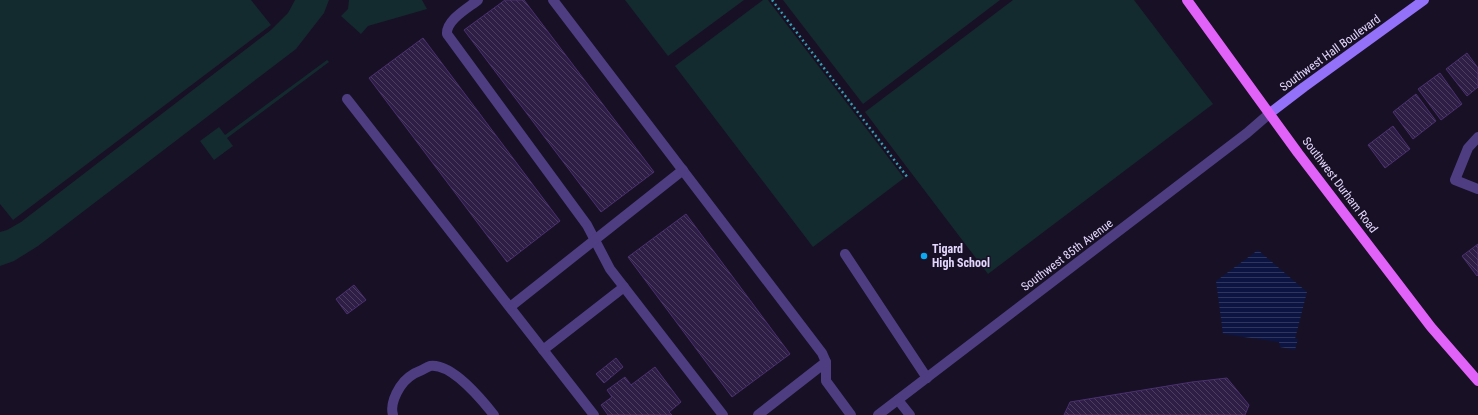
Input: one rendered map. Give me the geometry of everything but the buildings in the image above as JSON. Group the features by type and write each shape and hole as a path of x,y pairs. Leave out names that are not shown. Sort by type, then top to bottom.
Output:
{"main road":[{"name":"Southwest Durham Road","path":"1187,0 1298,153 1431,327 1478,381"},
{"name":"Southwest Hall Boulevard","path":"1270,113 1424,0"}],"street":[{"path":"478,0 449,22 446,28 447,34 587,224 610,269 723,415"},
{"path":"553,0 822,353 826,362 826,381 851,415"},
{"path":"347,99 594,415"},
{"name":"Southwest 85th Avenue","path":"878,415 1247,133 1270,113"},
{"path":"1478,137 1468,148 1455,180 1478,189"},
{"path":"510,308 683,170"},
{"path":"845,254 927,378"},
{"path":"543,350 624,287"},
{"path":"758,415 826,362"},
{"path":"390,415 393,401 402,385 416,372 431,366 445,369 460,378 494,415"},
{"path":"898,400 910,415"}],"path":[{"path":"772,0 908,178"}],"green space":[{"path":"0,0 251,0 271,25 13,220 0,204"},
{"path":"295,0 329,0 324,13 296,49 38,246 14,261 0,266 0,232 7,230 21,222 271,30 288,13"},
{"path":"349,0 422,0 427,9 368,26 361,34 341,16 348,9"},
{"path":"625,0 744,0 668,56"},
{"path":"763,0 768,0 904,178 813,247 675,66"},
{"path":"783,0 1000,0 863,104"},
{"path":"1013,0 1134,0 1213,104 988,274 865,112"},
{"path":"327,60 329,62 227,138 233,146 214,160 200,141 219,127 225,135"}],"shaded area":[{"path":"1258,250 1307,292 1295,339 1298,339 1295,350 1280,347 1279,342 1223,334 1216,281"}],"place":[{"name":"Tigard High School","path":"924,256"}]}
